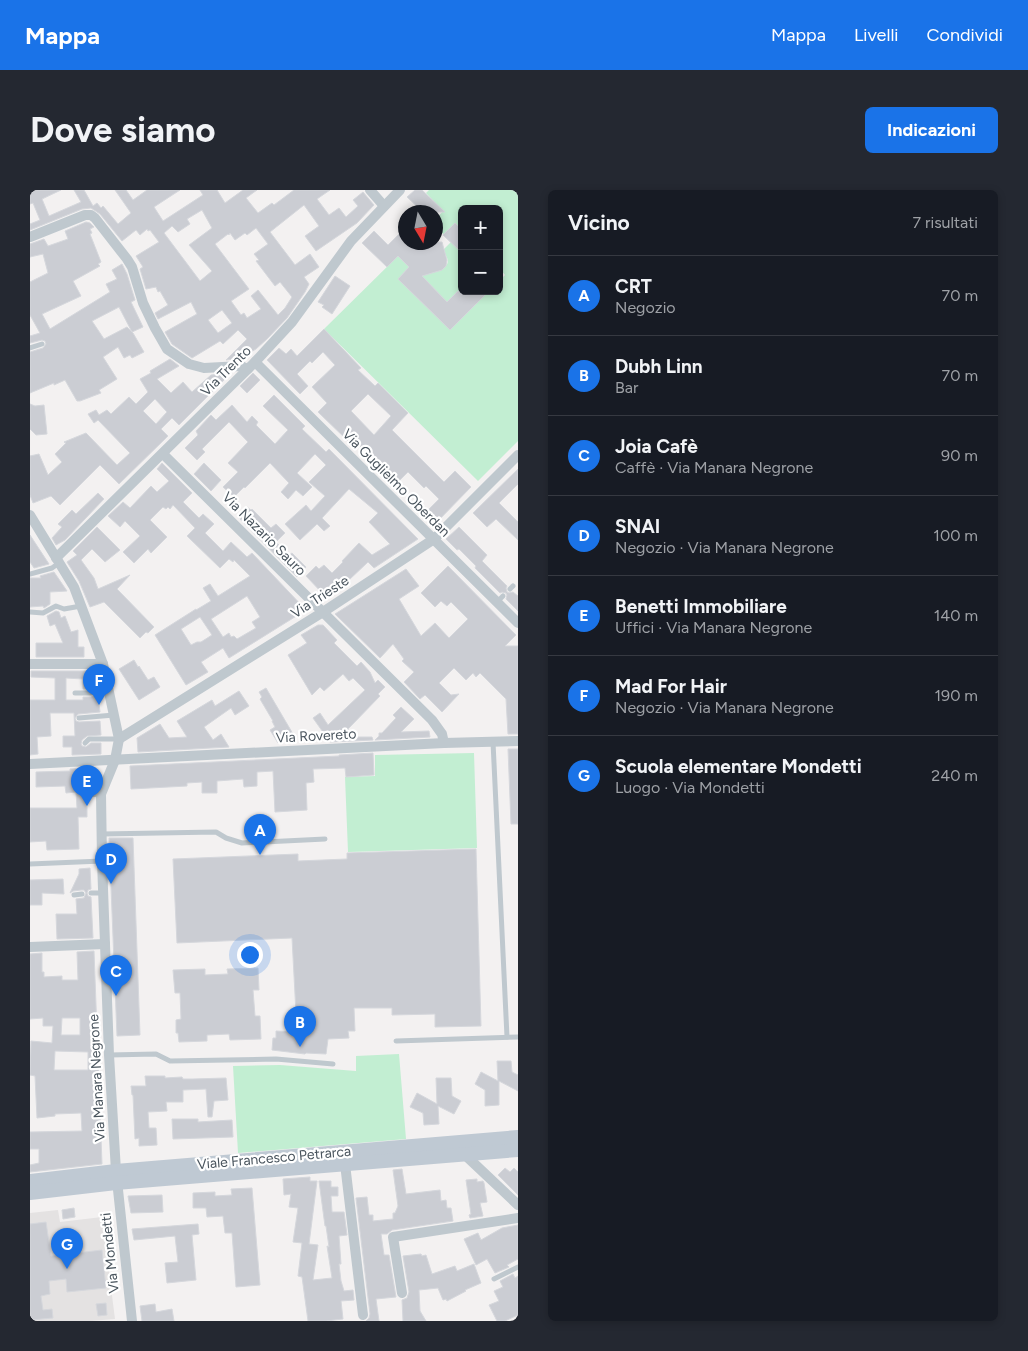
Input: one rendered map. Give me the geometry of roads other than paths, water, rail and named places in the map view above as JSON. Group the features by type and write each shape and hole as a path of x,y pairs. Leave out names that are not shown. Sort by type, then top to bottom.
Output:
{"main road":[{"name":"Viale Francesco Petrarca","path":"30,1193 116,1177 518,1137"},
{"name":"Viale Francesco Petrarca","path":"30,1181 345,1164 518,1150"}],"street":[{"path":"370,190 384,206"},
{"name":"Via Trento","path":"58,561 252,365 292,322 351,241 400,190"},
{"path":"30,237 86,215 91,215 132,267 143,303 167,348 189,364 204,368 252,365"},
{"name":"Via Guglielmo Oberdan","path":"252,365 434,539 500,599 518,623"},
{"name":"Via Nazario Sauro","path":"163,454 432,720 442,734 444,744"},
{"name":"Via Trieste","path":"119,739 323,612 434,539 518,455"},
{"name":"Via Manara Negrone","path":"30,515 74,587 103,664 119,739 115,760 101,794 109,1055 116,1177"},
{"path":"30,664 103,664"},
{"name":"Via Rovereto","path":"30,764 518,741"},
{"path":"30,947 105,944"},
{"path":"464,1154 518,1205"},
{"path":"345,1164 363,1315"},
{"name":"Via Mondetti","path":"116,1177 132,1321"},
{"path":"402,1293 393,1237 518,1218"}],"lane":[{"path":"30,348 42,344"},
{"path":"30,574 46,570 58,561"},
{"path":"30,612 43,613 56,606 64,608 80,606"},
{"path":"98,692 109,691"},
{"path":"75,693 91,693"},
{"path":"79,718 114,715"},
{"path":"84,743 89,739 119,739"},
{"path":"493,742 507,1037"},
{"path":"87,795 101,794"},
{"path":"101,834 216,832 226,838 242,843 325,839"},
{"path":"30,864 102,861"},
{"path":"91,894 103,893"},
{"path":"74,895 82,894"},
{"path":"396,1041 518,1037"},
{"path":"109,1055 156,1054 170,1062 276,1059 333,1064"},
{"path":"494,1279 518,1266"}],"place":[{"name":"Mad For Hair","path":"99,705"},
{"name":"Benetti Immobiliare","path":"87,806"},
{"name":"CRT","path":"260,855"},
{"name":"SNAI","path":"111,884"},
{"name":"Joia Cafè","path":"116,996"},
{"name":"Dubh Linn","path":"300,1047"},
{"name":"Scuola elementare Mondetti","path":"67,1269"}]}
